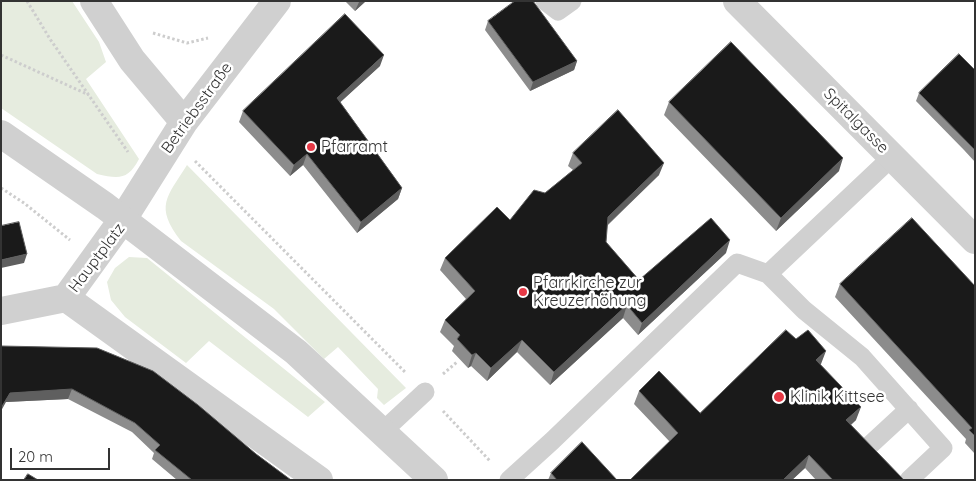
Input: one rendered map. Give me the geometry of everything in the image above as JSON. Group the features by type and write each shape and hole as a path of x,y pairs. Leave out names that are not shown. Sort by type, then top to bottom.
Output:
{"street":[{"path":"94,1 179,130"},
{"name":"Betriebsstraße","path":"123,219 179,130 277,1"},
{"name":"Spitalgasse","path":"737,1 975,240"},
{"path":"1,134 123,219"},
{"name":"Hauptplatz","path":"319,480 66,298 123,219 296,352 434,480"},
{"path":"1,311 66,298"}],"lane":[{"path":"545,1 558,11 572,1"},
{"path":"768,274 892,157"},
{"path":"509,480 737,263 768,274 804,310 862,358 943,448 909,480"},
{"path":"382,432 425,392"},
{"path":"870,445 909,409"}],"path":[{"path":"27,1 50,39 147,179"},
{"path":"150,32 187,43 211,38"},
{"path":"1,55 90,95"},
{"path":"179,130 494,465"},
{"path":"1,188 24,203 94,260"}],"shaded area":[{"path":"1,1 72,1 99,42 106,62 86,79 139,159 127,174 111,177 97,174 1,108"},
{"path":"187,165 406,388 384,405 377,398 378,389 338,347 324,359 274,309 181,241 168,219 166,202"},
{"path":"129,257 147,258 325,402 308,417 209,341 186,363 125,317 111,300 107,282 115,268"}],"building":[{"path":"515,1 533,1 577,61 533,82 488,21"},
{"name":"Pfarramt","path":"345,14 384,55 337,98 402,188 361,222 307,154 294,165 243,111"},
{"path":"731,42 843,158 781,218 669,102"},
{"path":"959,54 975,70 975,150 919,93"},
{"path":"618,110 664,163 608,217 606,242 639,280 711,218 730,240 642,323 627,305 554,372 522,340 491,368 476,353 472,355 457,339 460,335 445,320 475,291 445,258 497,207 510,220 534,190 545,193 582,163 573,153"},
{"path":"912,218 975,286 975,436 969,430 972,428 840,284"},
{"path":"19,222 27,254 1,260 1,226"},
{"name":"Klinik Kittsee","path":"786,330 796,339 808,330 826,351 816,360 861,407 846,420 904,480 833,480 809,455 783,480 630,480 678,433 639,391 659,371 700,413"},
{"path":"1,346 97,348 153,371 291,480 192,480 155,450 160,445 135,423 72,389 10,393 1,408"},
{"path":"582,442 617,480 557,480 551,473"},
{"path":"28,474 38,480 24,480"}],"place":[{"name":"Pfarramt","path":"311,147"},
{"name":"Pfarrkirche zur Kreuzerhöhung","path":"523,292"},
{"name":"Klinik Kittsee","path":"779,397"}]}
